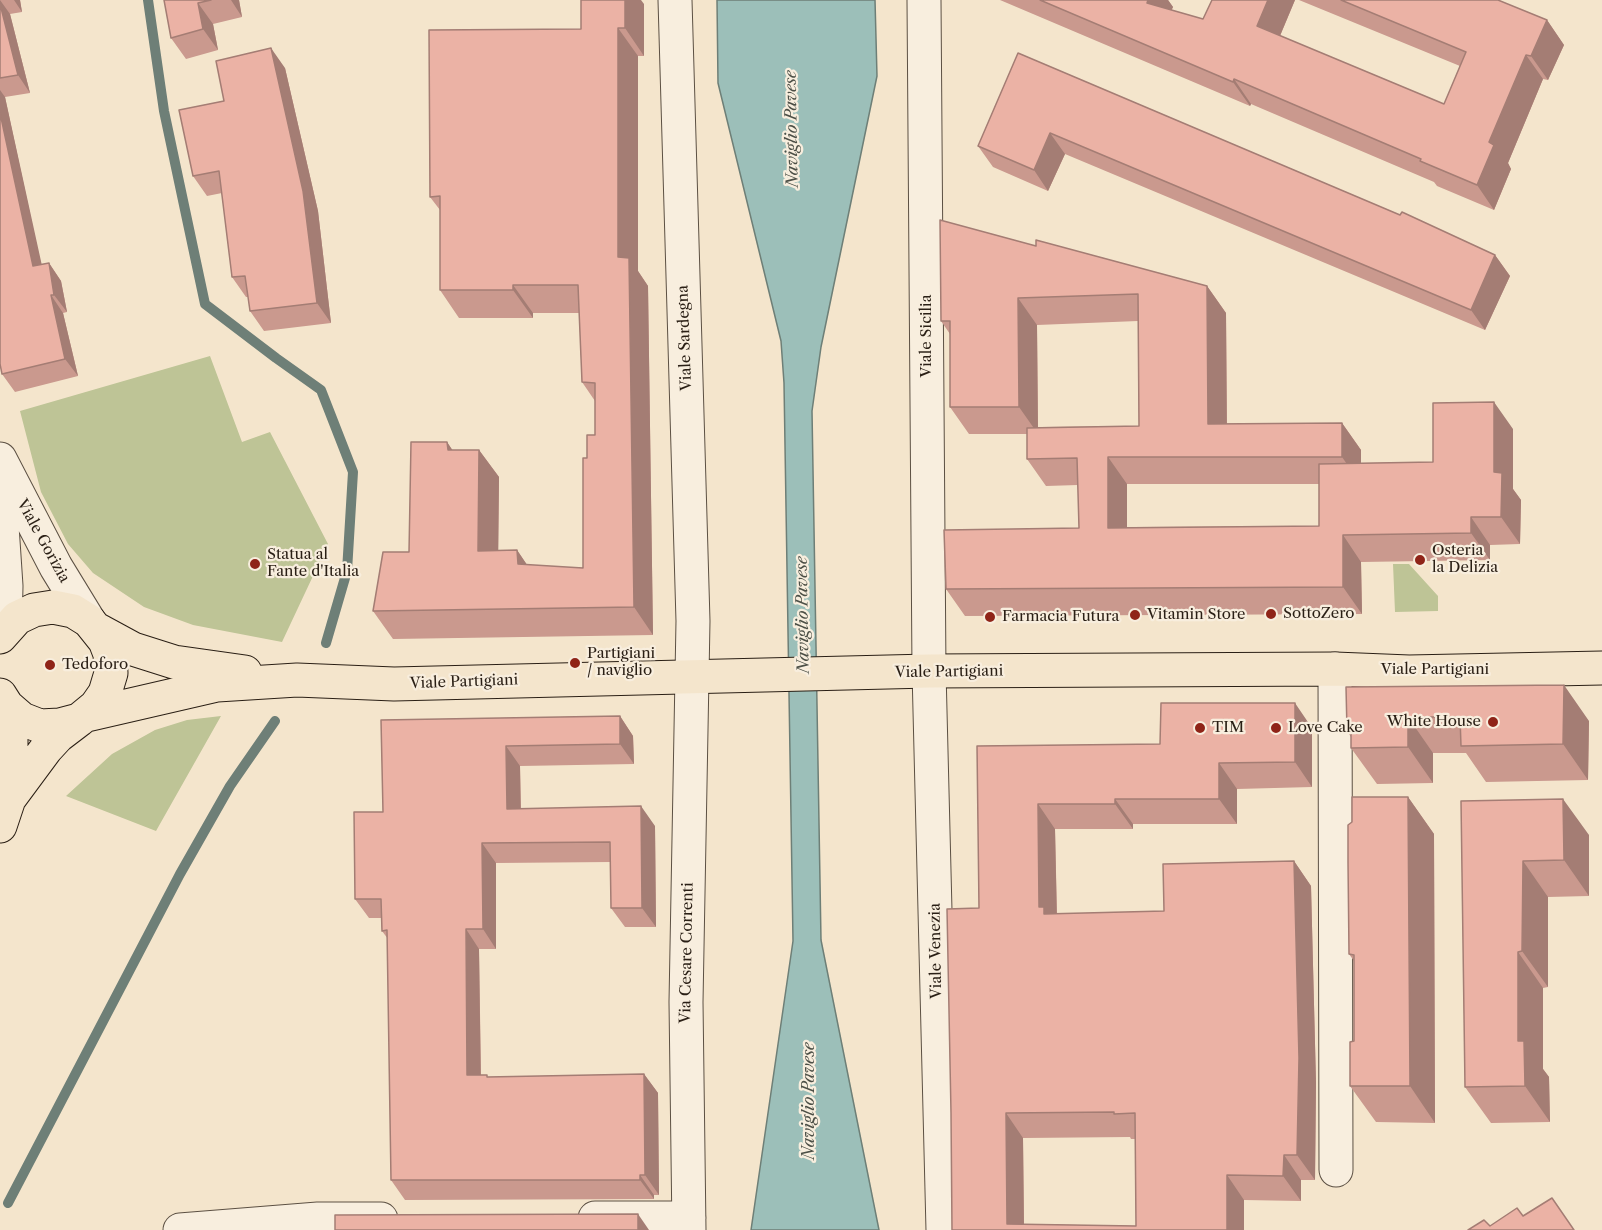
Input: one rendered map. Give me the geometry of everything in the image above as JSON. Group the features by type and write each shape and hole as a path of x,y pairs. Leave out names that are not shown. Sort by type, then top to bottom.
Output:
{"main road":[{"name":"Viale Partigiani","path":"2,632 17,618 33,610 53,607 73,611 114,641 134,650 174,662 297,680"},
{"path":"4,812 46,749 83,717 105,693 111,674 110,654 105,641 94,625"},
{"name":"Viale Partigiani","path":"2,701 22,719 40,726 60,725 83,717 233,683 297,680 394,684 914,672 1335,669 1409,672 1602,668"},
{"path":"2,701 11,739 4,812"}],"street":[{"name":"Viale Sardegna","path":"675,0 693,621 692,676"},
{"name":"Viale Sicilia","path":"914,672 924,0"},
{"name":"Viale Gorizia","path":"0,459 56,567 94,625"},
{"name":"Viale Gorizia","path":"0,496 6,586 2,632"},
{"path":"1335,669 1336,1170"},
{"name":"Viale Venezia","path":"914,672 943,1230"},
{"name":"Via Cesare Correnti","path":"689,1224 686,1002 692,676"},
{"path":"561,1218 689,1224"},
{"path":"180,1230 318,1219 340,1224 409,1219"}],"green space":[{"path":"210,356 242,442 270,432 328,544 282,642 193,625 144,607 93,573 68,544 41,492 20,411"},
{"path":"1393,564 1409,564 1438,596 1438,611 1395,612"},
{"path":"221,716 156,831 66,796 112,754 155,730 187,720"}],"water":[{"name":"Naviglio Pavese","path":"717,0 875,0 877,76 821,347 812,411 821,940 879,1230 751,1230 793,941 784,383 781,341 718,83"}],"building":[{"path":"164,0 211,0 198,3 203,29 171,38"},
{"path":"581,0 625,0 625,28 618,28 618,257 629,258 634,607 373,611 383,552 409,552 411,442 447,442 448,450 479,450 478,551 517,550 518,564 583,568 583,458 587,458 587,435 595,435 595,383 582,382 578,285 513,285 513,290 440,290 440,196 430,197 429,30 581,29"},
{"path":"1040,0 1148,0 1147,3 1203,19 1212,0 1268,0 1257,26 1444,104 1466,52 1341,0 1498,0 1547,20 1531,56 1526,55 1489,142 1494,145 1477,185 1234,79 1233,82"},
{"path":"0,4 18,75 0,78"},
{"path":"271,48 303,191 317,303 250,311 245,276 232,277 219,171 193,176 179,110 224,101 216,61"},
{"path":"1018,53 1400,215 1402,212 1495,255 1471,310 1050,133 1034,170 978,146"},
{"path":"0,113 33,266 49,263 54,295 51,295 65,359 2,374 0,364"},
{"path":"940,220 1036,246 1036,240 1207,286 1208,424 1342,423 1342,457 1108,457 1108,528 1319,526 1319,464 1433,462 1433,403 1494,402 1494,472 1502,473 1501,517 1471,517 1471,533 1343,535 1343,587 946,589 944,530 1079,528 1077,458 1027,459 1027,428 1139,426 1138,294 1018,298 1019,407 950,407 950,321 941,321"},
{"path":"1564,685 1563,744 1461,746 1460,717 1408,717 1408,747 1351,748 1351,732 1347,731 1346,687"},
{"path":"1161,703 1295,703 1295,762 1219,763 1219,799 1115,799 1115,804 1038,804 1039,907 1044,907 1044,914 1164,911 1163,864 1294,861 1299,1058 1297,1155 1284,1155 1283,1176 1227,1175 1227,1230 952,1230 947,909 979,908 977,746 1160,744","holes":["1114,1112 1114,1114 1135,1113 1136,1226 1007,1224 1006,1113"]},
{"path":"620,716 620,744 506,746 507,809 641,806 642,908 611,908 610,842 482,843 483,929 466,929 467,1075 487,1075 487,1077 644,1074 645,1175 640,1175 640,1180 391,1180 387,930 382,931 381,899 355,899 354,812 383,812 381,720"},
{"path":"1352,797 1408,797 1410,1086 1350,1086 1350,1042 1354,1041 1354,955 1349,954 1348,825 1352,822"},
{"path":"1563,799 1564,860 1523,861 1522,951 1518,952 1518,1041 1524,1041 1525,1086 1465,1087 1461,801"},
{"path":"1552,1198 1574,1230 1468,1230 1484,1220 1490,1226 1517,1208 1523,1216"},
{"path":"638,1214 638,1230 335,1230 335,1215"}],"waterway":[{"path":"148,0 164,111 205,304 321,390 353,472 347,571 326,643"},
{"path":"8,1203 180,874 230,786 275,721"}],"place":[{"name":"Osteria la Delizia","path":"1420,560"},
{"name":"Statua al Fante d'Italia","path":"255,564"},
{"name":"SottoZero","path":"1271,614"},
{"name":"Vitamin Store","path":"1135,615"},
{"name":"Farmacia Futura","path":"990,617"},
{"name":"Partigiani / naviglio","path":"575,663"},
{"name":"Tedoforo","path":"50,665"},
{"name":"White House","path":"1493,722"},
{"name":"TIM","path":"1200,728"},
{"name":"Love Cake","path":"1276,728"}]}
